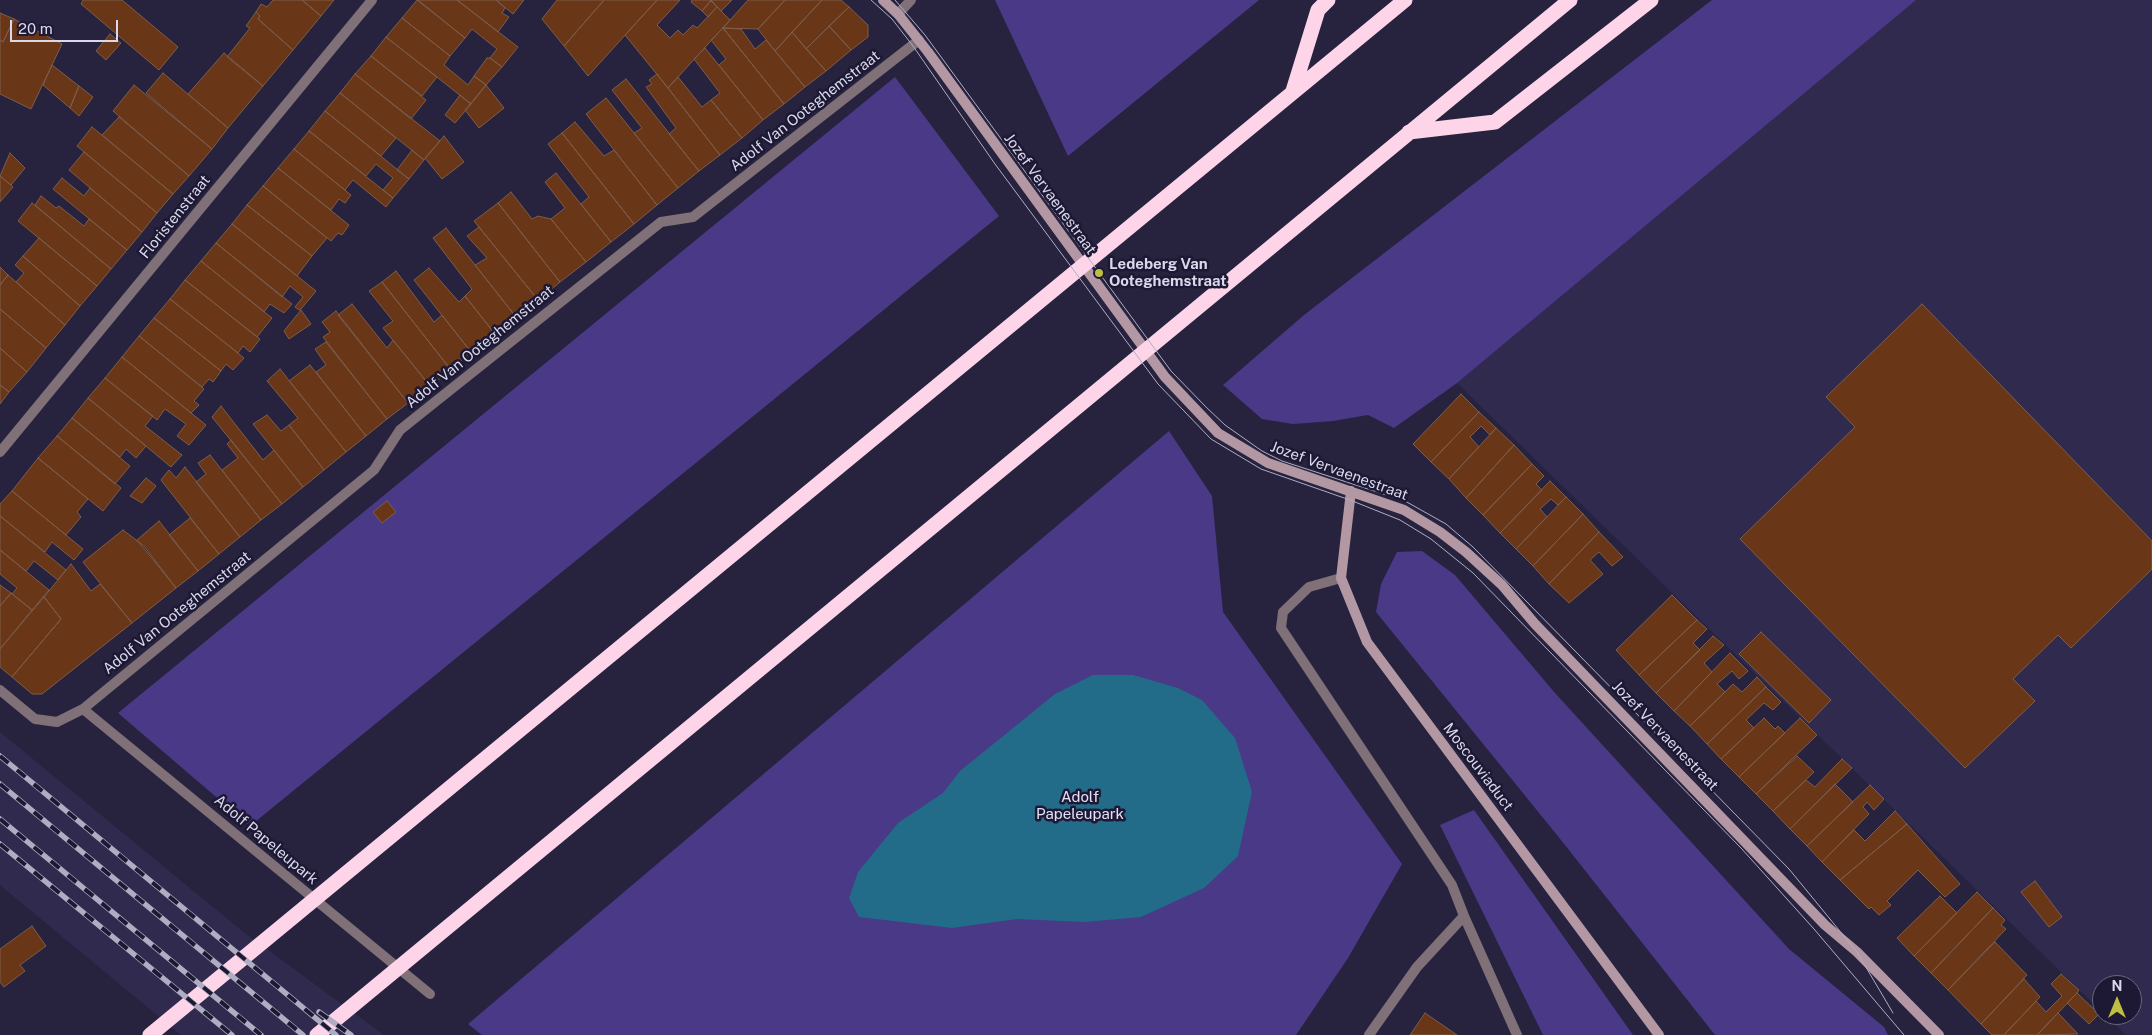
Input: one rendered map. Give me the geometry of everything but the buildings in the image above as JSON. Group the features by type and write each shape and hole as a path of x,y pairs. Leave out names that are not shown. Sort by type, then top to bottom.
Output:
{"highway":[{"path":"1293,91 1318,10 1328,0"},
{"path":"150,1035 1405,0"},
{"path":"317,1035 1570,0"},
{"path":"1409,132 1495,122 1651,0"}],"street":[{"name":"Floristenstraat","path":"0,452 372,0"},
{"name":"Jozef Vervaenestraat","path":"883,0 898,14 919,40 1165,377 1218,433 1268,463 1314,481 1351,491 1404,510 1440,532 1484,568 1824,925 1857,952 1939,1035"},
{"path":"898,14 911,0"},
{"name":"Adolf Van Ooteghemstraat","path":"0,690 35,719 57,722 83,709 374,470 400,430 661,222 693,217 919,40"},
{"name":"Moscouviaduct","path":"1351,491 1341,578 1367,642 1659,1035"},
{"path":"1341,578 1309,587 1283,612 1281,628 1452,885 1517,1035"},
{"name":"Adolf Papeleupark","path":"83,709 430,994"},
{"path":"1369,1035 1417,966 1464,916"}],"shaded area":[{"path":"1916,0 2152,0 2152,1035 2126,1035 2116,1025 2142,1025 2142,975 2092,975 2092,1002 1457,383"},
{"path":"0,732 242,931 384,1035 181,1035 0,885"}],"green space":[{"path":"995,0 1259,0 1068,156"},
{"path":"1712,0 1916,0 1457,383 1394,428 1368,415 1333,421 1293,424 1262,419 1223,385 1304,315"},
{"path":"895,77 999,216 250,826 118,713"},
{"name":"Adolf Papeleupark","path":"1169,431 1212,496 1223,612 1402,864 1348,958 1296,1035 482,1035 468,1024"},
{"path":"1422,551 1455,575 1555,693 1789,949 1884,1027 1888,1035 1715,1035 1557,835 1376,612 1381,584 1397,552"},
{"path":"1474,810 1633,1035 1543,1035 1440,825"}],"water":[{"path":"1093,675 1133,675 1178,688 1202,700 1235,738 1252,792 1238,856 1204,888 1141,917 1085,922 1017,919 952,928 859,917 849,898 858,872 898,823 943,793 960,771 1055,694"}],"tram line":[{"path":"871,0 892,19 913,46 995,164 1158,384 1211,439 1261,469 1350,500 1400,520 1431,539 1473,573 1741,848 1814,929 1904,1035"},
{"path":"895,0 925,35 1171,371 1206,407 1225,425 1262,451 1282,461 1405,501 1446,524 1473,547 1789,869 1857,952 1893,1013"}],"railway":[{"path":"0,756 336,1035"},
{"path":"0,784 303,1035"},
{"path":"0,819 261,1035"},
{"path":"0,844 232,1035"},
{"path":"319,1012 351,1035"}],"place":[{"name":"Ledeberg Van Ooteghemstraat","path":"1099,273"}]}
